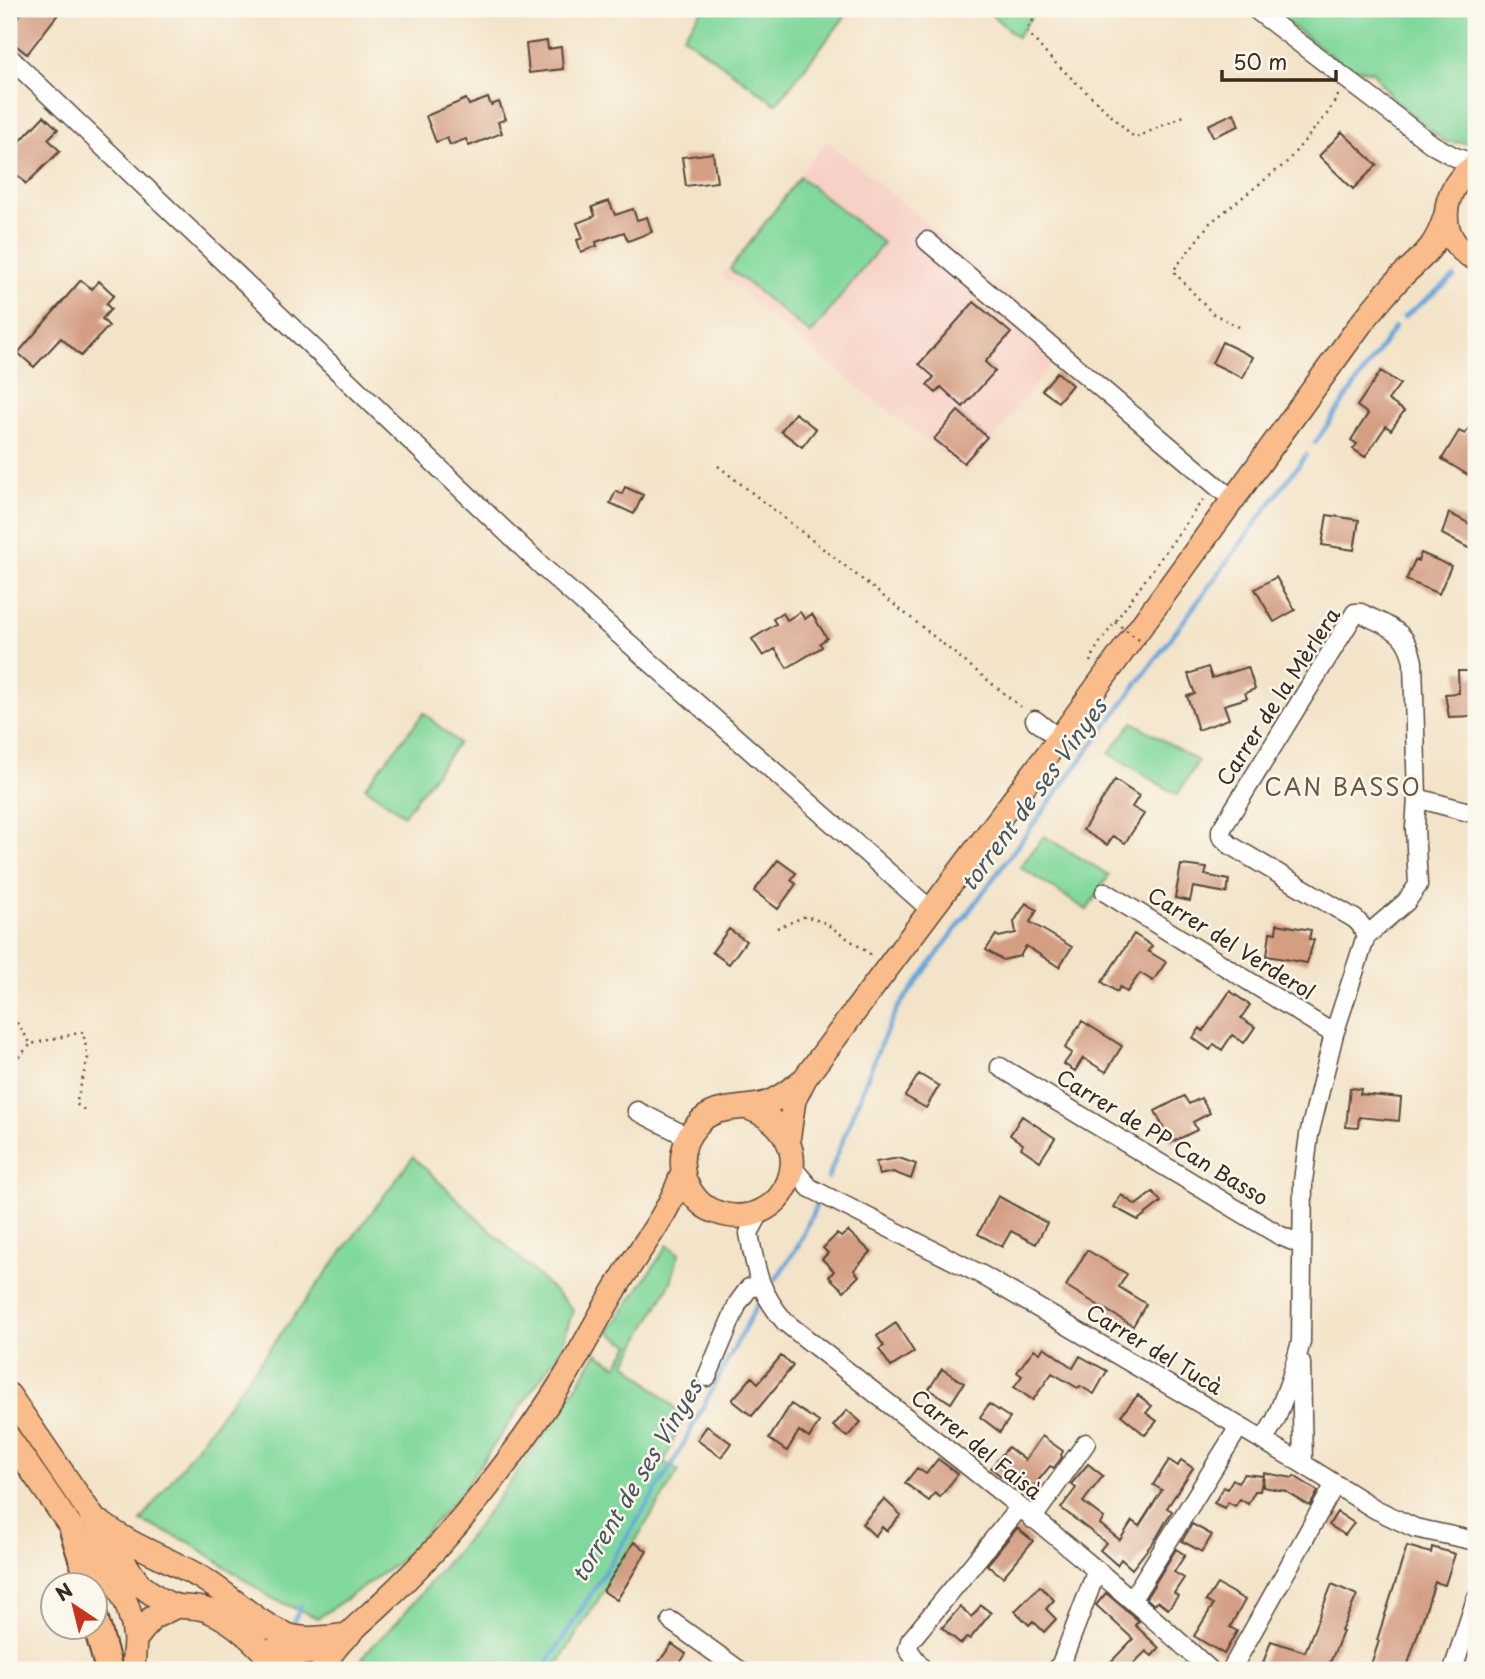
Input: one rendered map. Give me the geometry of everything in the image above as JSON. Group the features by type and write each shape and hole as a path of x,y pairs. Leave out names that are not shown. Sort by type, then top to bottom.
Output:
{"highway":[{"path":"82,1523 88,1570"},
{"path":"101,1640 109,1670"}],"main road":[{"path":"660,1223 677,1213 717,1212 745,1216 772,1205 780,1195 789,1180 792,1167 788,1141 794,1100 805,1078 1059,739 1360,325 1403,276 1420,262 1436,241 1451,191 1457,180 1476,165"},
{"path":"1446,214 1453,239 1474,258"},
{"path":"1420,262 1446,257 1474,258"},
{"path":"322,1670 334,1650 404,1582 483,1495 527,1436 626,1272 670,1205 683,1171 683,1154 688,1137 698,1123 712,1113 729,1107 746,1107 776,1099 805,1078"},
{"path":"746,1107 764,1114 778,1125 788,1141"},
{"path":"683,1171 692,1192 717,1212"},
{"path":"9,1395 127,1605 135,1640 133,1670"},
{"path":"9,1438 139,1584 159,1599 177,1606 206,1609 219,1615 263,1650 280,1670"},
{"path":"82,1523 130,1542 201,1577 286,1635 315,1638 349,1635"},
{"path":"135,1640 152,1618 177,1606"},
{"path":"263,1650 298,1655 313,1653 349,1635"},
{"path":"340,1670 349,1635"}],"street":[{"path":"1255,9 1433,145 1476,165"},
{"path":"9,57 546,570 932,911"},
{"path":"1433,145 1445,164 1451,191"},
{"path":"927,241 1233,500"},
{"name":"Carrer de la Mèrlera","path":"1355,613 1361,613 1400,632 1407,641 1413,662 1417,798 1415,828 1418,885 1406,902 1366,936 1361,925 1354,919 1230,845 1221,830 1355,613"},
{"path":"1035,720 1059,739"},
{"path":"1417,798 1476,814"},
{"name":"Carrer del Verderol","path":"1105,892 1334,1034"},
{"path":"1303,1464 1303,1181 1309,1135 1334,1034 1366,936"},
{"name":"Carrer de PP Can Basso","path":"1000,1068 1279,1235 1302,1245"},
{"path":"637,1111 688,1137"},
{"name":"Carrer del Tucà","path":"792,1167 810,1188 982,1275 1375,1509 1415,1528 1476,1541"},
{"path":"780,1195 810,1188"},
{"path":"717,1212 749,1233 761,1211"},
{"name":"Carrer del Faisà","path":"749,1233 760,1285 771,1305 786,1322 1097,1570 1210,1670"},
{"path":"708,1377 738,1303 749,1288 760,1285"},
{"path":"1263,1441 1276,1419 1292,1378 1301,1342"},
{"path":"1132,1599 1239,1427"},
{"path":"917,1670 920,1666 908,1648 910,1641 1086,1443"},
{"path":"1231,1670 1335,1484"},
{"path":"1055,1670 1062,1664 1097,1570"},
{"path":"1453,1670 1476,1599"},
{"path":"671,1621 739,1670"}],"path":[{"path":"1042,9 1026,30 1048,57 1135,138 1186,115"},
{"path":"1239,327 1212,313 1173,271 1210,223 1286,163 1327,114 1348,79"},
{"path":"718,467 911,618 1035,720"},
{"path":"1097,647 1207,493"},
{"path":"1115,622 1146,645"},
{"path":"777,928 806,916 825,923 890,968"},
{"path":"9,1011 31,1044"},
{"path":"9,1067 31,1044 83,1032 88,1058 76,1104 86,1111"}],"shaded area":[{"path":"826,141 898,199 1066,344 968,473 801,342 722,276"}],"green space":[{"path":"703,9 851,9 776,104 683,36"},
{"path":"985,9 1037,9 1017,37"},
{"path":"1269,9 1476,9 1476,134 1472,143 1445,142 1391,97 1373,72 1345,66"},
{"path":"800,177 883,243 811,334 730,269"},
{"path":"424,713 458,743 404,815 365,787"},
{"path":"1133,722 1198,761 1177,795 1109,753"},
{"path":"1044,836 1109,875 1087,910 1020,867"},
{"path":"413,1157 573,1309 561,1349 456,1499 396,1564 318,1618 273,1599 189,1542 141,1521"},
{"path":"668,1245 679,1253 671,1282 626,1363 684,1416 664,1462 679,1471 554,1670 356,1670 367,1651 398,1621 477,1527 557,1418 597,1353 617,1366 630,1345 609,1332"}],"building":[{"path":"24,9 62,9 27,54 9,40 9,29"},
{"path":"547,41 548,49 561,47 563,69 529,73 526,44"},
{"path":"488,98 491,105 499,102 506,119 498,122 502,133 469,146 466,139 450,145 447,138 436,142 426,116 466,99 469,105"},
{"path":"1234,113 1239,126 1213,137 1208,125"},
{"path":"44,116 58,129 48,139 60,151 26,184 9,166 9,153"},
{"path":"1342,132 1377,165 1353,189 1319,156"},
{"path":"713,153 717,182 686,186 682,157"},
{"path":"609,201 615,215 633,209 637,220 647,217 652,232 628,241 624,232 596,242 597,246 581,252 577,240 583,238 577,223 595,216 592,207"},
{"path":"81,280 92,289 99,281 114,295 106,304 111,309 102,319 109,326 81,356 61,338 34,367 18,353"},
{"path":"974,302 1011,333 985,362 995,371 963,407 941,387 936,393 927,385 934,377 919,364"},
{"path":"1222,342 1253,357 1243,378 1212,363"},
{"path":"1381,371 1400,384 1388,400 1404,411 1391,430 1386,426 1365,457 1353,449 1357,444 1351,440 1368,414 1357,406"},
{"path":"1057,372 1072,385 1058,402 1042,390"},
{"path":"958,411 987,437 964,463 934,439"},
{"path":"795,413 816,429 802,447 781,431"},
{"path":"1468,429 1476,433 1476,480 1442,459 1459,431 1465,434"},
{"path":"625,487 643,495 634,514 610,503 616,491 622,494"},
{"path":"1449,513 1476,527 1476,552 1442,534"},
{"path":"1327,515 1359,520 1354,550 1322,545"},
{"path":"1421,553 1451,566 1439,594 1406,580"},
{"path":"1276,577 1295,610 1274,622 1255,589"},
{"path":"800,612 805,619 812,614 827,638 820,643 822,647 787,668 775,649 763,656 752,639 776,624 773,619 783,613 787,620"},
{"path":"1208,667 1212,678 1248,667 1255,689 1245,693 1247,698 1224,705 1229,719 1198,730 1187,696 1195,694 1188,674"},
{"path":"1458,671 1471,671 1471,676 1476,676 1474,716 1449,717 1445,694 1459,693"},
{"path":"1115,780 1139,796 1132,807 1144,814 1125,843 1113,836 1107,845 1083,830"},
{"path":"778,860 796,873 791,880 796,884 778,909 754,891"},
{"path":"1181,865 1207,868 1205,875 1229,880 1227,893 1193,887 1190,901 1175,898"},
{"path":"1026,903 1037,910 1030,922 1072,947 1059,967 1026,946 1020,956 1003,960 986,950 996,935 999,937 1016,933 1014,922"},
{"path":"1277,924 1311,930 1309,939 1314,940 1307,963 1267,956 1270,932 1276,933"},
{"path":"729,929 746,941 729,964 712,952"},
{"path":"1134,934 1152,946 1148,951 1166,962 1153,981 1140,973 1127,992 1120,987 1117,992 1102,982"},
{"path":"1230,991 1250,1005 1241,1018 1255,1027 1244,1043 1232,1035 1222,1050 1214,1044 1210,1050 1193,1038 1200,1028 1203,1031"},
{"path":"1082,1021 1122,1046 1106,1072 1083,1058 1075,1071 1064,1064 1072,1053 1065,1048"},
{"path":"919,1074 939,1086 926,1108 905,1096"},
{"path":"1350,1088 1361,1089 1360,1094 1401,1098 1399,1121 1359,1117 1358,1128 1346,1127"},
{"path":"1184,1096 1189,1104 1201,1098 1210,1113 1193,1122 1197,1130 1171,1143 1155,1111"},
{"path":"1022,1116 1055,1138 1040,1161 1021,1148 1023,1144 1010,1135"},
{"path":"899,1158 916,1164 911,1179 893,1172 879,1175 876,1162"},
{"path":"1153,1192 1161,1202 1138,1220 1114,1207 1121,1195 1136,1205"},
{"path":"998,1196 1047,1223 1036,1244 1011,1231 1002,1247 978,1234"},
{"path":"848,1231 871,1252 854,1270 859,1276 844,1291 829,1277 834,1271 822,1259 828,1253 823,1248 837,1234 841,1237"},
{"path":"1087,1250 1127,1274 1119,1287 1146,1304 1133,1326 1066,1286"},
{"path":"896,1323 914,1352 891,1367 879,1349 884,1346 877,1336"},
{"path":"1044,1347 1073,1368 1080,1356 1107,1371 1094,1394 1052,1373 1033,1400 1014,1387 1022,1376 1017,1372 1034,1349 1040,1353"},
{"path":"781,1356 793,1366 752,1416 732,1400 752,1377 758,1383"},
{"path":"942,1369 964,1383 951,1403 929,1389"},
{"path":"1138,1395 1152,1406 1146,1413 1157,1421 1145,1435 1121,1415"},
{"path":"791,1404 819,1422 809,1438 799,1431 787,1451 769,1439"},
{"path":"989,1404 1010,1418 1000,1432 980,1417"},
{"path":"847,1410 861,1422 847,1437 833,1426"},
{"path":"707,1426 731,1443 721,1457 697,1440"},
{"path":"1042,1436 1063,1451 1062,1457 1054,1468 1050,1466 1029,1492 1020,1485 1017,1489 991,1468 1008,1447 1025,1460"},
{"path":"938,1459 958,1474 940,1497 935,1493 929,1501 905,1483 917,1468 926,1474"},
{"path":"1169,1460 1178,1466 1181,1460 1193,1468 1167,1508 1172,1511 1157,1537 1132,1569 1121,1559 1117,1565 1100,1550 1106,1543 1061,1508 1076,1488 1071,1484 1088,1464 1103,1476 1083,1502 1104,1518 1100,1524 1120,1540 1132,1521 1139,1526 1162,1490 1153,1485"},
{"path":"1264,1473 1294,1476 1318,1491 1310,1506 1285,1491 1263,1487"},
{"path":"1244,1474 1263,1476 1260,1491 1255,1491 1248,1504 1240,1499 1235,1506 1228,1502 1224,1508 1214,1503 1224,1487 1227,1489 1233,1479 1238,1482"},
{"path":"884,1499 901,1515 887,1531 882,1527 875,1536 862,1524"},
{"path":"1337,1512 1354,1523 1345,1535 1329,1525"},
{"path":"1192,1524 1212,1535 1202,1552 1182,1541"},
{"path":"1017,1528 1033,1541 1003,1577 987,1565"},
{"path":"634,1542 647,1551 617,1600 603,1591"},
{"path":"1407,1546 1431,1553 1432,1547 1455,1554 1445,1585 1435,1582 1406,1670 1369,1670 1379,1641 1377,1640"},
{"path":"1176,1549 1185,1555 1174,1572 1184,1578 1174,1593 1178,1596 1168,1609 1158,1601 1154,1605 1146,1598"},
{"path":"1217,1584 1245,1600 1230,1627 1237,1631 1224,1654 1194,1636 1213,1605 1206,1601"},
{"path":"1332,1584 1357,1595 1327,1670 1285,1670 1263,1663 1271,1641 1305,1652"},
{"path":"1040,1586 1054,1600 1046,1609 1056,1619 1044,1632 1033,1621 1029,1625 1015,1611"},
{"path":"1106,1593 1139,1621 1135,1625 1159,1648 1152,1656 1146,1651 1127,1670 1103,1670 1133,1639 1096,1605"},
{"path":"981,1605 991,1613 970,1639 967,1637 961,1644 942,1628 960,1607 972,1617"},
{"path":"672,1644 686,1654 675,1670 653,1670"}],"waterway":[{"name":"torrent de ses Vinyes","path":"1404,317 1454,277"},
{"name":"torrent de ses Vinyes","path":"1315,443 1395,327"},
{"name":"torrent de ses Vinyes","path":"828,1178 897,1009 1306,455"},
{"name":"torrent de ses Vinyes","path":"776,1279 798,1246 816,1206"},
{"name":"torrent de ses Vinyes","path":"543,1670 672,1465 757,1305"},
{"path":"294,1621 301,1606"}],"district":[{"name":"CAN BASSO","path":"1343,788"}]}
